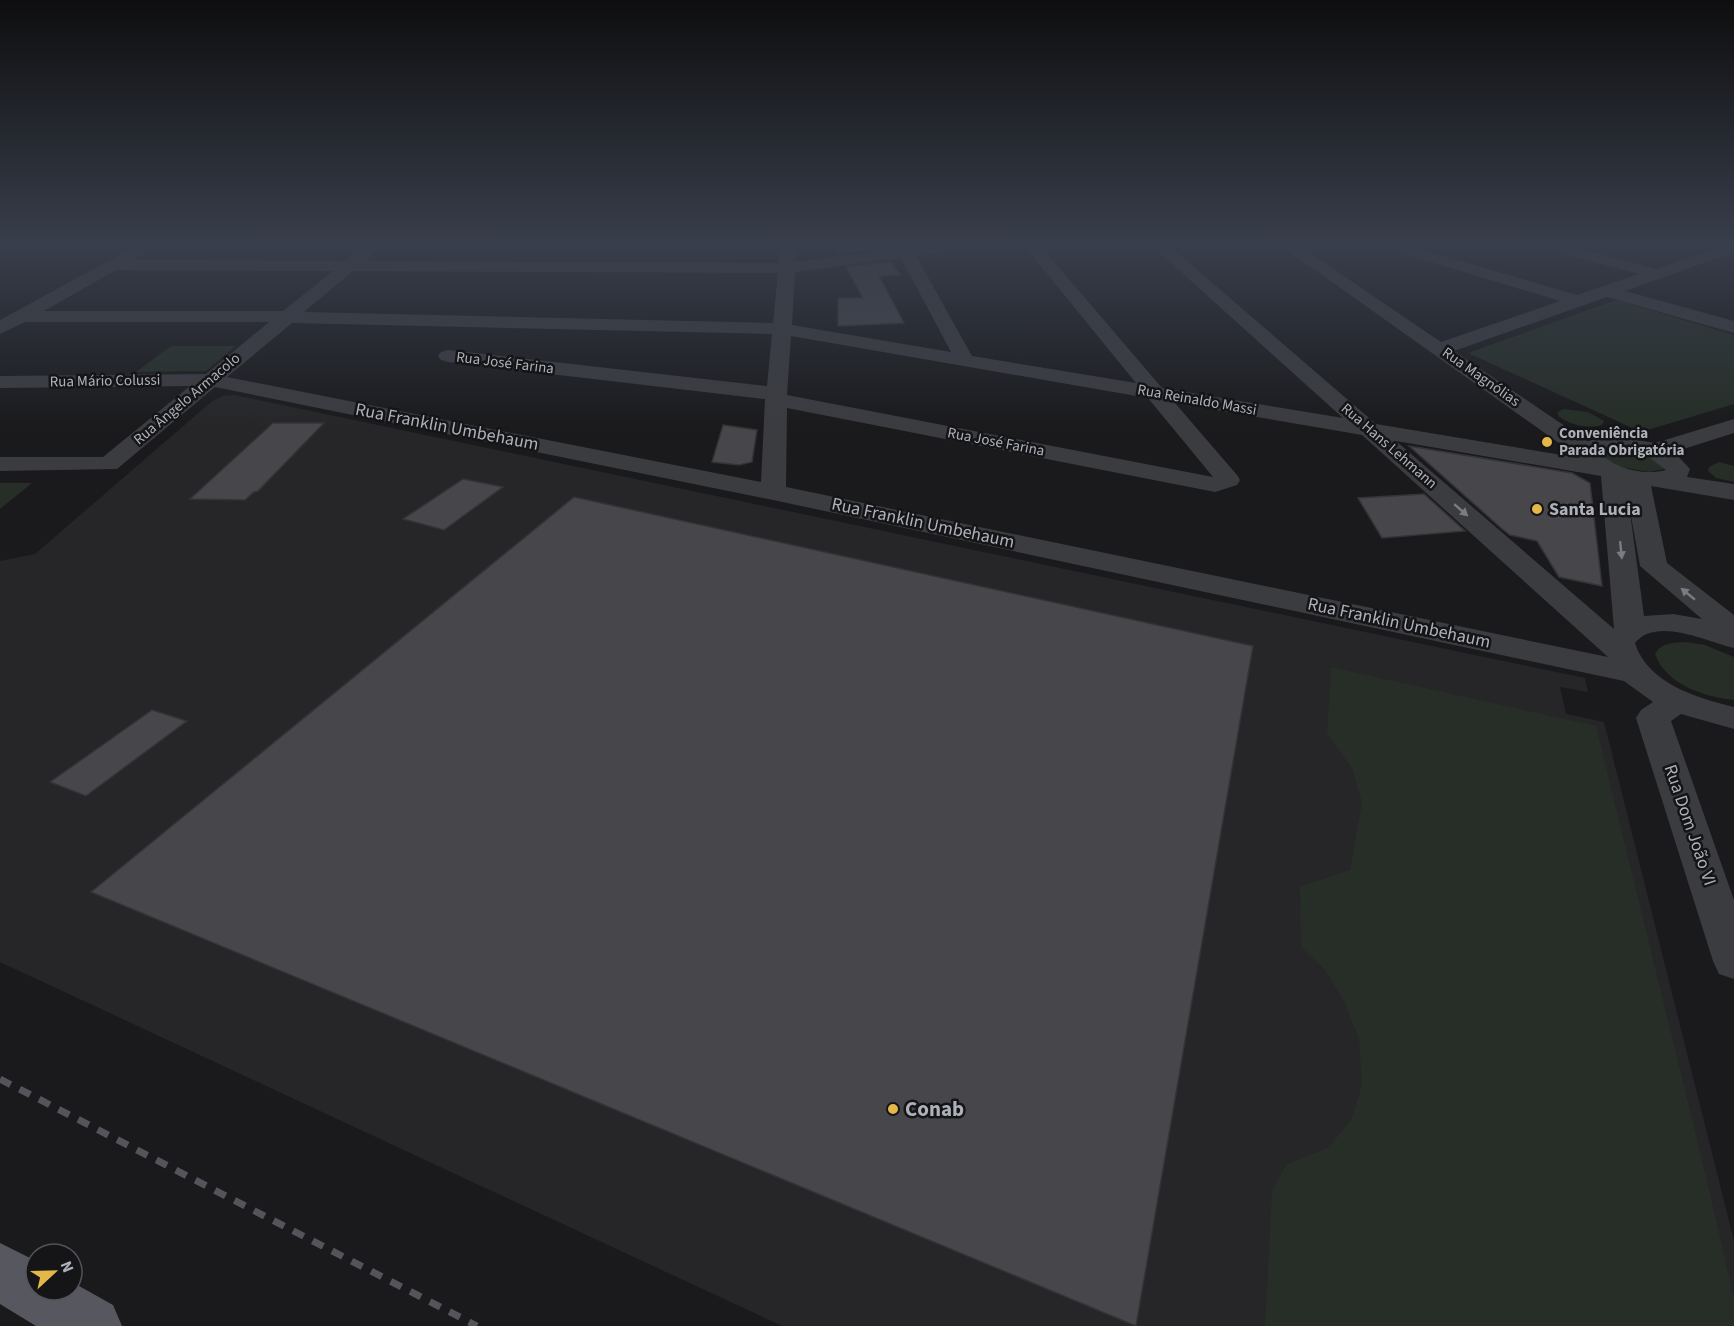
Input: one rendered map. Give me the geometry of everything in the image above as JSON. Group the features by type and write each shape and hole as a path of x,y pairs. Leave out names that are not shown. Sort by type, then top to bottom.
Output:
{"main road":[{"path":"0,1272 92,1326"}],"street":[{"path":"0,328 42,305"},
{"name":"Rua Ângelo Armacolo","path":"0,464 109,464 301,305"},
{"path":"773,492 776,397 784,305"},
{"path":"934,305 965,360"},
{"path":"1081,305 1153,392"},
{"name":"Rua Hans Lehmann","path":"1227,305 1628,650"},
{"name":"Rua Magnólias","path":"1375,305 1588,452 1594,461 1648,469"},
{"path":"1440,349 1571,305"},
{"path":"1656,305 1734,327"},
{"name":"Rua Reinaldo Massi","path":"22,316 286,317 782,329 1370,430 1648,469 1734,492"},
{"name":"Rua José Farina","path":"448,356 776,397 1215,485 1228,480 1153,392"},
{"name":"Rua Mário Colussi","path":"0,382 211,380"},
{"name":"Rua Franklin Umbehaum","path":"211,380 773,492 1628,650"},
{"path":"1648,469 1734,426"},
{"path":"1588,452 1590,447 1605,443 1628,444 1648,469 1654,566 1734,630"},
{"path":"1648,469 1734,443"},
{"path":"1628,650 1648,469"},
{"path":"1628,650 1641,624 1672,623 1710,630 1734,639"},
{"path":"1628,650 1677,700 1728,717"},
{"name":"Rua Dom João VI","path":"1677,700 1653,717 1723,895 1734,961"}],"shaded area":[{"path":"1602,305 1632,305 1734,335 1734,404 1641,432 1468,353"},
{"path":"171,346 236,346 206,371 136,372"},
{"path":"235,395 1585,678 1588,692 1560,687 1566,714 1604,722 1734,1241 1734,1326 782,1326 0,962 0,561 35,554 211,402 223,396"},
{"path":"1563,409 1588,412 1604,421 1602,425 1596,426 1573,424 1558,416 1558,412"},
{"path":"1610,449 1645,453 1665,469 1649,472 1610,464 1600,452"},
{"path":"1719,462 1734,466 1734,482 1716,478 1708,471 1709,467"},
{"path":"0,483 32,483 0,509"},
{"path":"1686,642 1705,645 1734,657 1734,700 1711,696 1688,688 1668,674 1660,665 1655,654 1661,647"},
{"path":"1331,667 1596,726 1734,1298 1734,1326 1265,1326 1272,1190 1286,1165 1328,1148 1351,1120 1362,1085 1359,1039 1344,1001 1325,970 1301,947 1300,887 1350,870 1362,803 1352,768 1327,734"}],"building":[{"path":"838,305 894,305 904,323 838,326"},
{"path":"273,423 324,423 258,491 245,500 190,499"},
{"path":"723,425 757,430 752,462 739,465 712,462"},
{"name":"Santa Lucia","path":"1409,446 1572,473 1590,483 1602,586 1559,577 1537,541 1510,535"},
{"path":"463,479 503,487 444,530 403,519"},
{"path":"1424,494 1465,531 1382,538 1358,498"},
{"name":"Conab","path":"574,497 1253,646 1136,1326 91,892"},
{"path":"152,710 187,721 86,796 50,782"}],"railway":[{"path":"0,1079 477,1326"}],"place":[{"name":"Conveniência Parada Obrigatória","path":"1547,442"},
{"name":"Santa Lucia","path":"1537,509"},
{"name":"Conab","path":"893,1109"}]}
